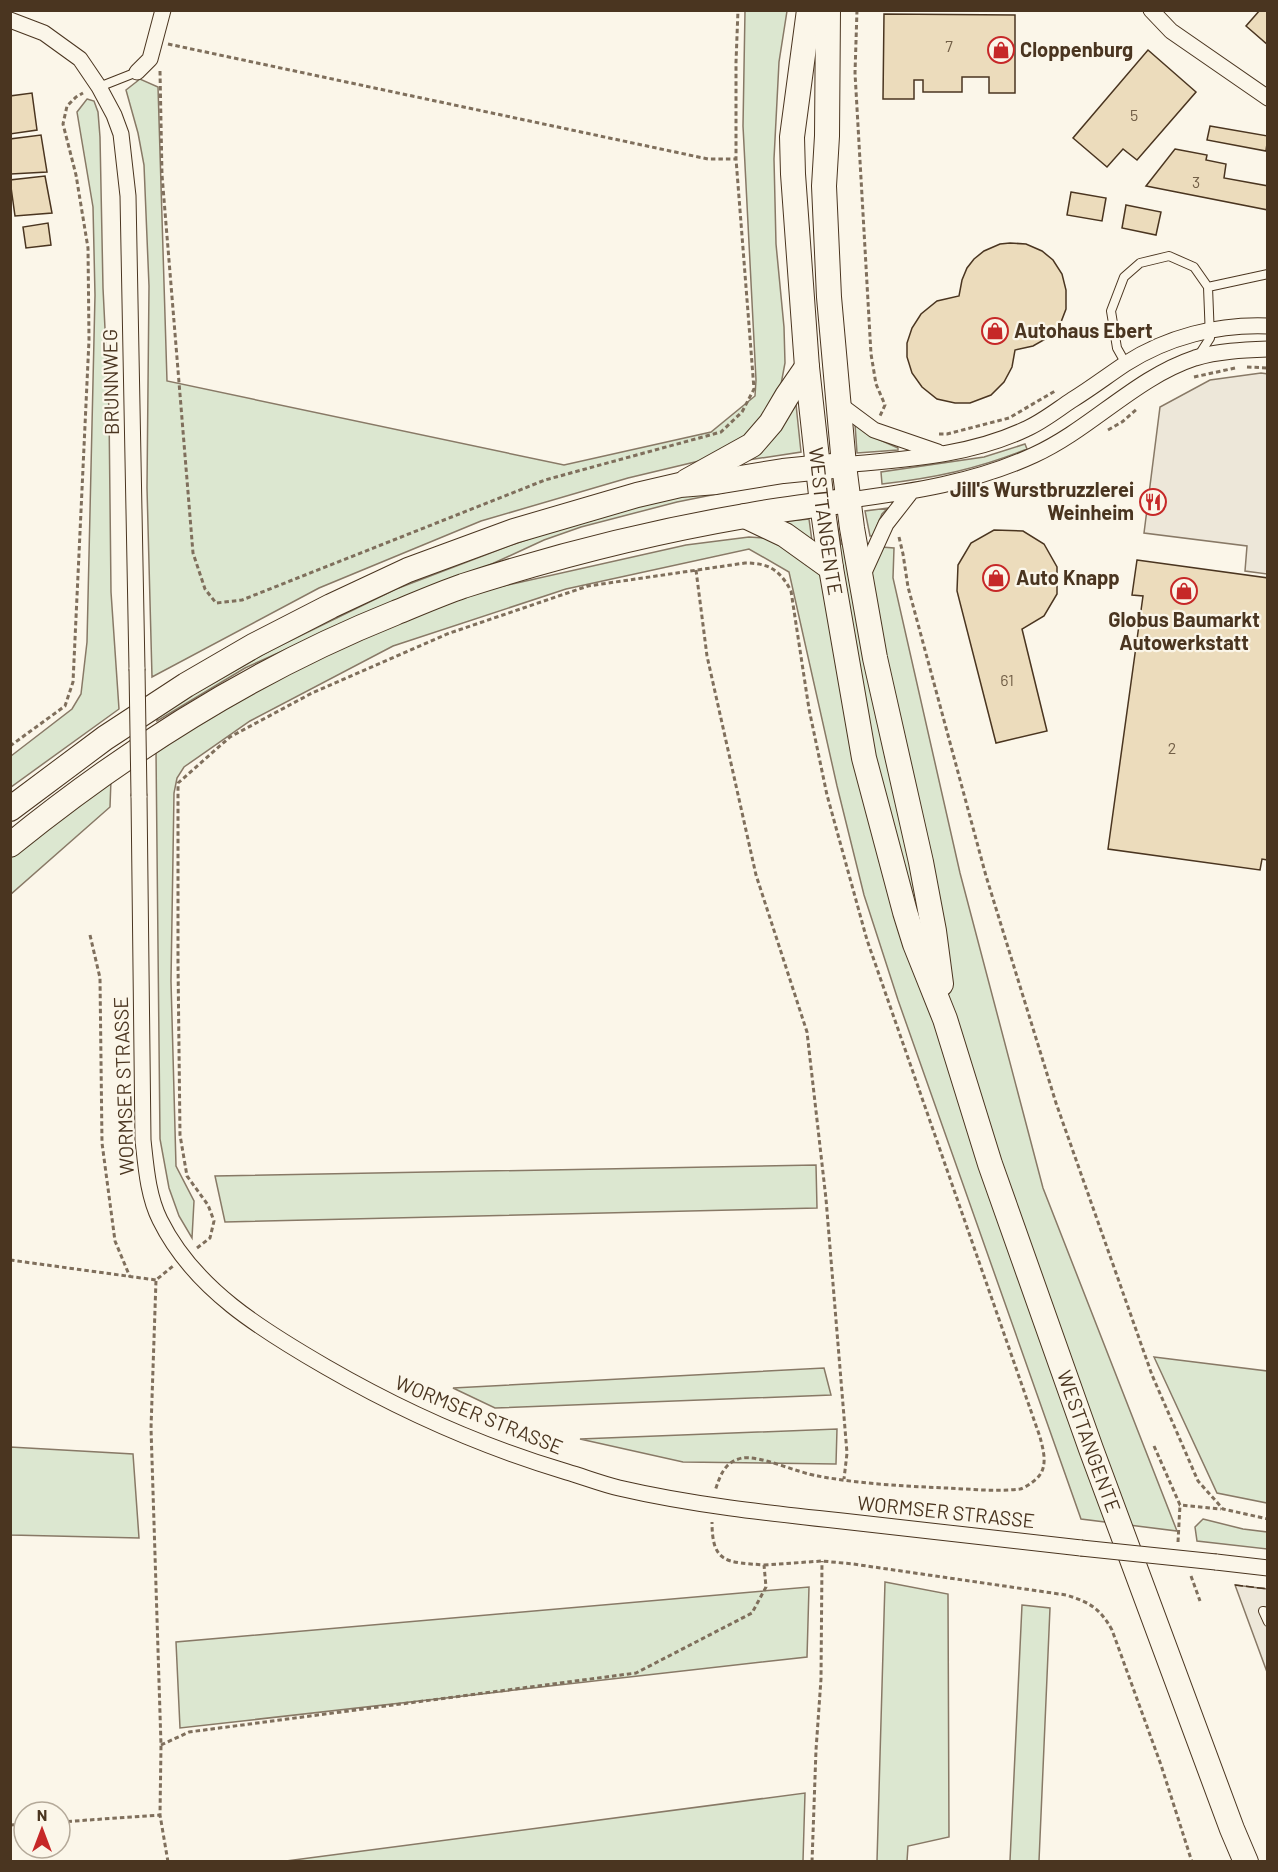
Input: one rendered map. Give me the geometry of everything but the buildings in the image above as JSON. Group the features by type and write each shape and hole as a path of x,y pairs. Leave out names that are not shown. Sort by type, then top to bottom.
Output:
{"main road":[{"name":"WESTTANGENTE","path":"810,10 792,137 807,367 831,568 864,758 883,835 915,944 945,1019 990,1164 1025,1265 1246,1862"},
{"name":"WESTTANGENTE","path":"828,10 827,136 824,186 829,297 848,500 875,658 934,930 945,1019"},
{"path":"680,485 752,445 771,423 807,367"},
{"path":"10,808 105,738 186,685 255,645 408,570 514,531 592,507 680,485 844,465"},
{"path":"10,845 116,764 194,714 265,672 350,631 461,587 545,562 665,532 745,516 848,500"},
{"path":"745,516 785,535 831,568"},
{"path":"1232,1829 1239,1862"}],"street":[{"path":"137,72 150,60 163,10"},
{"path":"1151,10 1171,31 1268,98"},
{"name":"BRUNNWEG","path":"10,20 45,33 80,59 99,87 121,134 128,196 140,796"},
{"path":"844,465 943,454 994,443 1029,428 1126,364 1163,345 1211,330 1250,325 1268,326"},
{"path":"848,500 911,492 1002,469 1064,439 1156,376 1196,358 1234,350 1268,349"},
{"path":"839,404 874,430 943,454"},
{"path":"861,579 886,524 911,492"},
{"name":"WORMSER STRASSE","path":"140,796 143,1140 149,1186 159,1219 184,1258 212,1289 243,1315 301,1353 374,1395 454,1432 538,1463 617,1488 1082,1548 1268,1568"}],"lane":[{"path":"99,87 137,72"},
{"path":"1126,364 1117,348 1112,311 1124,277 1140,263 1168,256 1194,267 1208,287 1210,338 1196,358"},
{"path":"1208,287 1268,274"},
{"path":"1268,1612 1263,1611 1268,1622"}],"path":[{"path":"150,60 160,64 162,175 193,553 205,590 216,603 242,600 545,480 721,432 742,412 754,389 736,159 738,10"},
{"path":"857,10 855,73 872,354 876,384 885,405 874,430"},
{"path":"156,42 708,159 736,159"},
{"path":"10,746 65,706 73,682 89,340 88,248 76,175 63,124 67,106 82,94"},
{"path":"937,434 947,434 1009,418 1059,388"},
{"path":"898,537 908,587 986,876 1056,1103 1152,1375 1198,1481 1223,1509"},
{"path":"193,1251 210,1238 214,1221 208,1205 187,1176 180,1135 178,783 230,737 312,693 447,634 588,586 745,563 759,563 774,569 784,578 791,591 809,709 827,795 867,940 1040,1437 1045,1458 1040,1476 1022,1488 984,1490 844,1480 816,1476 756,1459 743,1458 730,1463 721,1471 714,1499 712,1539 717,1553 732,1563 764,1565 822,1561 853,1564 1066,1595 1086,1601 1104,1615 1112,1630 1161,1765 1192,1862"},
{"path":"696,570 707,656 756,875 807,1032 826,1199 847,1453 844,1480"},
{"path":"90,935 100,978 102,1143 115,1241 130,1277"},
{"path":"10,1260 156,1280"},
{"path":"168,1862 160,1815 161,1745 151,1428 156,1280 171,1267"},
{"path":"1154,1446 1180,1505 1223,1509 1268,1519"},
{"path":"714,1499 725,1493"},
{"path":"812,1862 820,1679 822,1561"},
{"path":"161,1745 189,1732 636,1673 752,1612 766,1587 764,1565"},
{"path":"72,1821 160,1815"}],"green space":[{"path":"745,11 787,11 779,62 774,159 776,244 785,363 779,395 763,424 720,456 628,478 481,521 319,588 152,677 147,488 149,286 144,165 126,90 140,79 158,87 167,381 564,465 711,432 755,396 743,126"},
{"path":"87,99 94,101 98,112 100,137 103,288 109,410 111,592 119,709 11,787 11,756 72,709 81,694 87,642 95,295 93,207 77,112"},
{"path":"795,395 801,452 748,460"},
{"path":"855,424 878,439 898,448 898,450 857,453"},
{"path":"1025,444 1027,449 973,467 938,476 882,484 881,472 984,457"},
{"path":"782,481 677,502 581,527 544,540 481,569 351,620 245,668 157,721 157,715 271,650 396,589 579,522 674,496"},
{"path":"888,508 882,514 873,536 870,536 865,511"},
{"path":"809,519 812,541 835,543 833,520 836,519 841,544 894,548 893,578 960,873 1043,1188 1177,1531 1081,1519 898,1000 864,895 789,572 749,549 566,589 393,646 250,721 184,767 177,778 174,793 171,981 176,1166 194,1201 192,1238 179,1216 169,1188 160,1139 156,751 284,670 454,597 686,545 749,537 811,541 780,522"},
{"path":"111,779 110,807 11,894 11,856"},
{"path":"816,1165 817,1208 225,1222 215,1176"},
{"path":"1154,1357 1267,1371 1267,1503 1217,1493"},
{"path":"824,1368 831,1395 495,1408 453,1388"},
{"path":"837,1429 836,1464 683,1462 580,1439"},
{"path":"10,1447 133,1454 139,1538 11,1535"},
{"path":"1203,1519 1243,1529 1267,1532 1267,1549 1197,1541 1195,1527"},
{"path":"885,1582 948,1594 949,1837 908,1846 907,1861 877,1861"},
{"path":"809,1587 807,1657 180,1728 176,1642"},
{"path":"1022,1605 1050,1608 1039,1861 1010,1861"},
{"path":"805,1793 803,1861 286,1861"}],"shaded area":[{"path":"1268,374 1267,574 1245,571 1247,546 1144,533 1160,407 1210,380"},
{"path":"1235,1585 1267,1589 1267,1672"}],"fence":[{"path":"1235,1585 1268,1589"}],"place":[{"name":"Cloppenburg","path":"1001,50"},
{"name":"Autohaus Ebert","path":"995,331"},
{"name":"Jill's Wurstbruzzlerei Weinheim","path":"1153,502"},
{"name":"Auto Knapp","path":"996,578"},
{"name":"Globus Baumarkt Autowerkstatt","path":"1184,591"}]}
